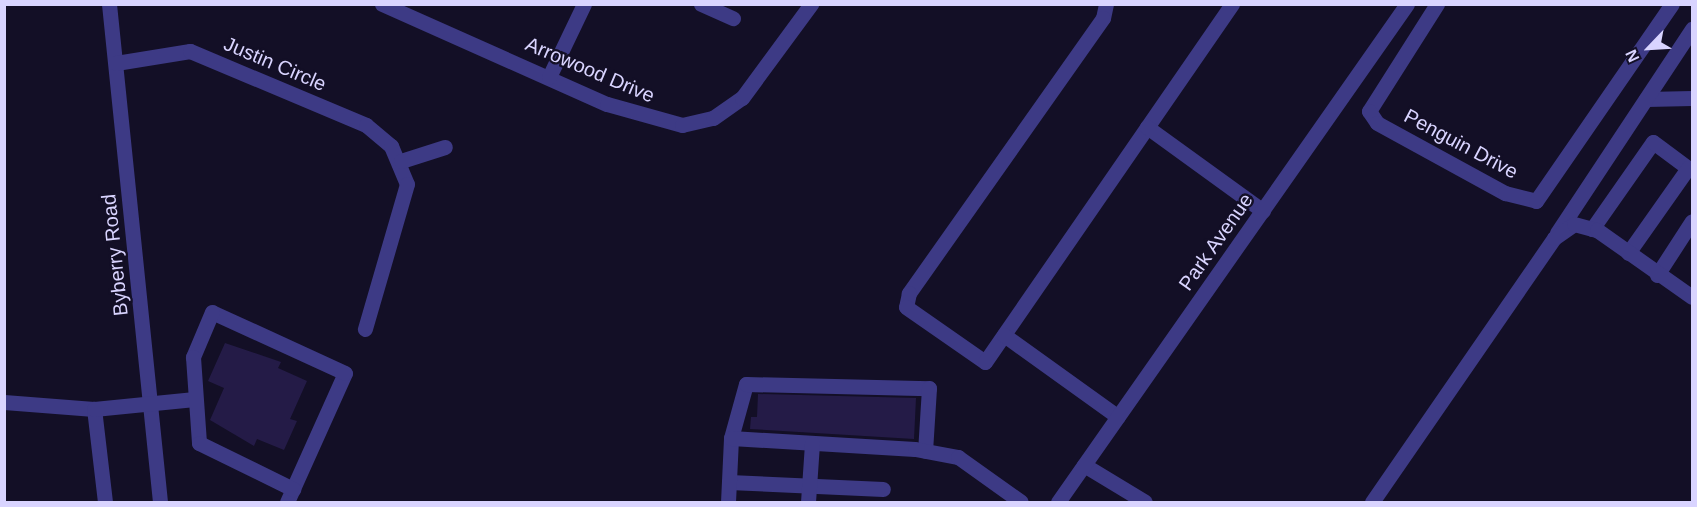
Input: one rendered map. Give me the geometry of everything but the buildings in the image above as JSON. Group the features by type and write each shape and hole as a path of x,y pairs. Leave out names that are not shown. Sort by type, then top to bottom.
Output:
{"street":[{"name":"Byberry Road","path":"110,4 160,502"},
{"name":"Arrowood Drive","path":"382,4 642,117 694,124 730,109 742,98 811,4"},
{"path":"549,77 584,4"},
{"path":"701,4 733,18"},
{"path":"1106,4 1103,18 909,293 906,307 985,362 1232,4"},
{"name":"Park Avenue","path":"1059,502 1407,4"},
{"name":"Penguin Drive","path":"1437,4 1369,111 1377,123 1526,201 1536,201 1671,4"},
{"path":"1372,502 1554,238 1692,29"},
{"name":"Justin Circle","path":"116,63 190,51 366,125 401,161"},
{"path":"1646,99 1692,98"},
{"path":"1147,127 1263,211"},
{"path":"1592,229 1653,142 1688,168 1628,253"},
{"path":"364,329 406,184 401,161 446,147"},
{"path":"1657,274 1692,221"},
{"path":"1554,238 1574,224 1592,229 1692,297"},
{"path":"212,312 345,373 290,496 199,443 193,357 212,312"},
{"path":"1004,335 1118,417"},
{"path":"728,502 731,438 746,384 929,388 925,451"},
{"path":"4,402 94,409 195,399"},
{"path":"94,409 105,502"},
{"path":"731,438 925,451 958,457 1021,502"},
{"path":"808,502 812,443"},
{"path":"1084,465 1145,502"},
{"path":"729,482 883,489"}]}
